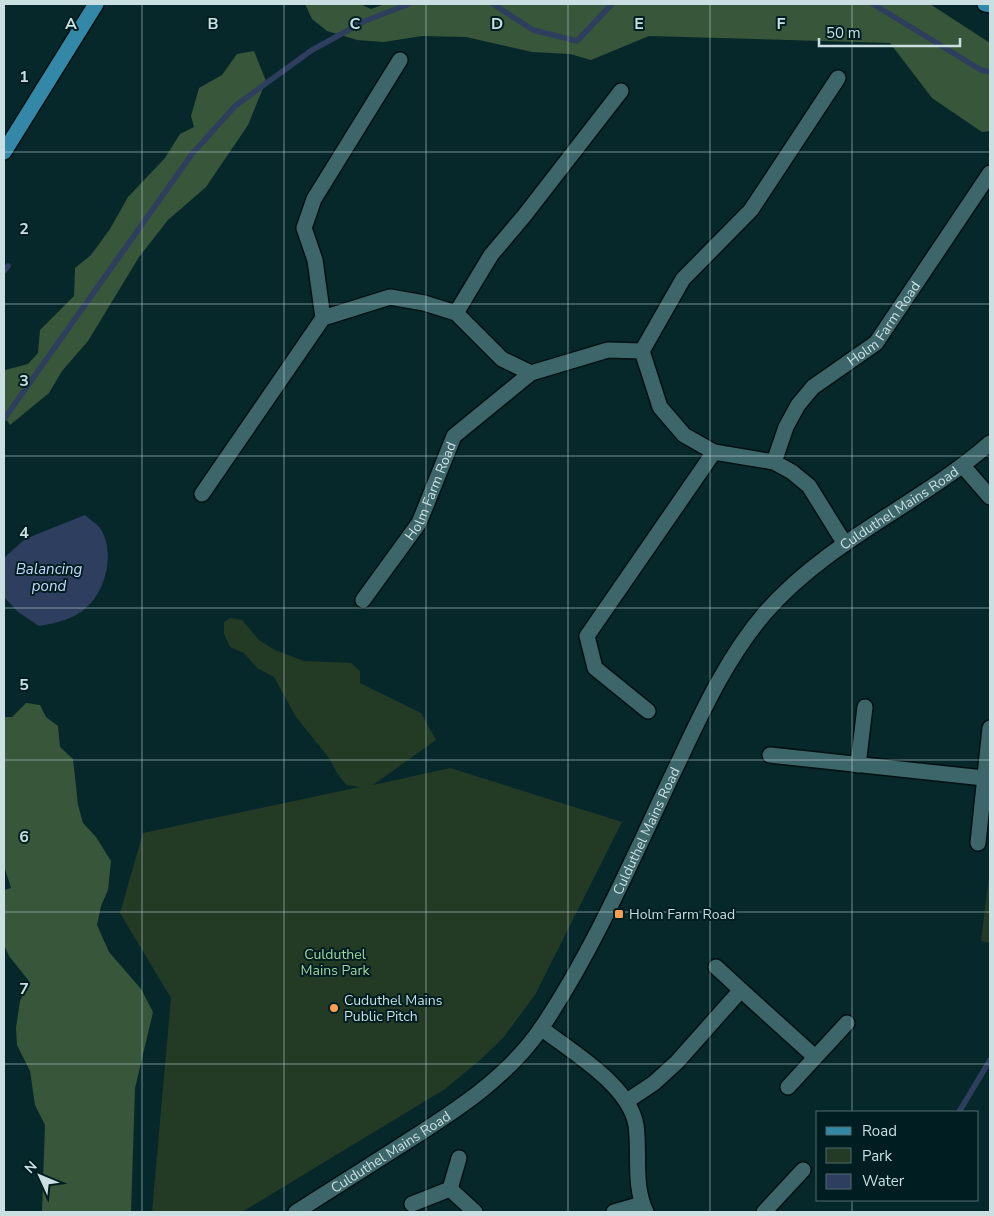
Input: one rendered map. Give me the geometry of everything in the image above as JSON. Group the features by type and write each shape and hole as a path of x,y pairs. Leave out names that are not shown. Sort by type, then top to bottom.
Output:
{"main road":[{"path":"4,152 96,4"},
{"path":"985,4 990,5"}],"street":[{"path":"323,318 316,260 304,228 314,198 400,60"},
{"path":"838,78 751,210 684,279 642,351 660,407 684,435 714,452 774,462 792,472 809,486 845,544"},
{"path":"456,313 491,255 621,92"},
{"name":"Holm Farm Road","path":"774,462 786,427 798,405 813,387 876,343 990,174"},
{"path":"202,494 323,318 390,297 456,313 502,359 531,373"},
{"name":"Holm Farm Road","path":"363,600 420,523 454,436 531,373 608,350 642,351"},
{"name":"Culduthel Mains Road","path":"296,1212 466,1105 512,1063 541,1028 608,909 696,726 731,660 764,614 800,576 963,466 990,443"},
{"path":"648,711 594,668 587,636 714,452"},
{"path":"963,466 990,497"},
{"path":"858,765 865,707"},
{"path":"978,843 990,728"},
{"path":"770,754 984,778"},
{"path":"716,967 815,1057"},
{"path":"627,1101 654,1084 677,1062 741,990"},
{"path":"788,1087 847,1023"},
{"path":"541,1028 607,1079 627,1101 636,1124 637,1170 644,1208 614,1212"},
{"path":"450,1189 459,1158"},
{"path":"773,1209 803,1170"},
{"path":"412,1204 450,1189"},
{"path":"450,1189 476,1212"}],"green space":[{"path":"305,4 360,4 371,9 385,4 930,4 990,43 990,131 982,132 932,98 890,43 649,36 591,60 570,54 532,52 466,37 422,36 384,42 357,40 327,31 312,19"},
{"path":"254,51 266,81 248,125 206,187 168,220 139,257 88,341 62,371 49,393 10,425 4,416 5,370 28,364 38,353 40,330 74,296 75,268 91,255 110,229 128,197 165,158 180,134 194,127 191,116 199,88 222,75 237,54"},
{"name":"Culduthel Mains Park","path":"230,618 242,620 259,640 275,650 304,661 351,663 360,671 360,683 421,713 436,740 373,785 450,768 622,822 535,995 503,1038 479,1061 445,1089 242,1212 152,1212 171,998 120,913 143,833 360,787 346,785 329,758 296,717 274,677 257,668 244,653 230,647 224,634 224,622"},
{"path":"26,703 40,705 46,717 58,726 60,747 73,759 78,805 83,823 96,837 111,861 108,890 101,906 97,925 109,952 141,989 153,1012 135,1088 131,1212 42,1212 45,1125 35,1105 30,1071 17,1045 16,1028 20,1001 29,981 9,956 4,945 4,890 11,888 4,866 5,717 12,717"},
{"path":"990,869 990,943 981,941"}],"water":[{"name":"Balancing pond","path":"85,515 97,524 105,537 108,558 107,568 100,589 88,606 77,614 59,622 39,626 18,612 4,597 4,558 25,539"}],"waterway":[{"path":"4,419 192,154 235,106 312,50 365,21 409,4"},
{"path":"493,4 533,30 577,41 612,4"},
{"path":"873,4 981,70 990,72"},
{"path":"4,271 8,266"},
{"path":"960,1111 990,1060"}],"place":[{"name":"Holm Farm Road","path":"619,914"},
{"name":"Cuduthel Mains Public Pitch","path":"334,1008"}]}
